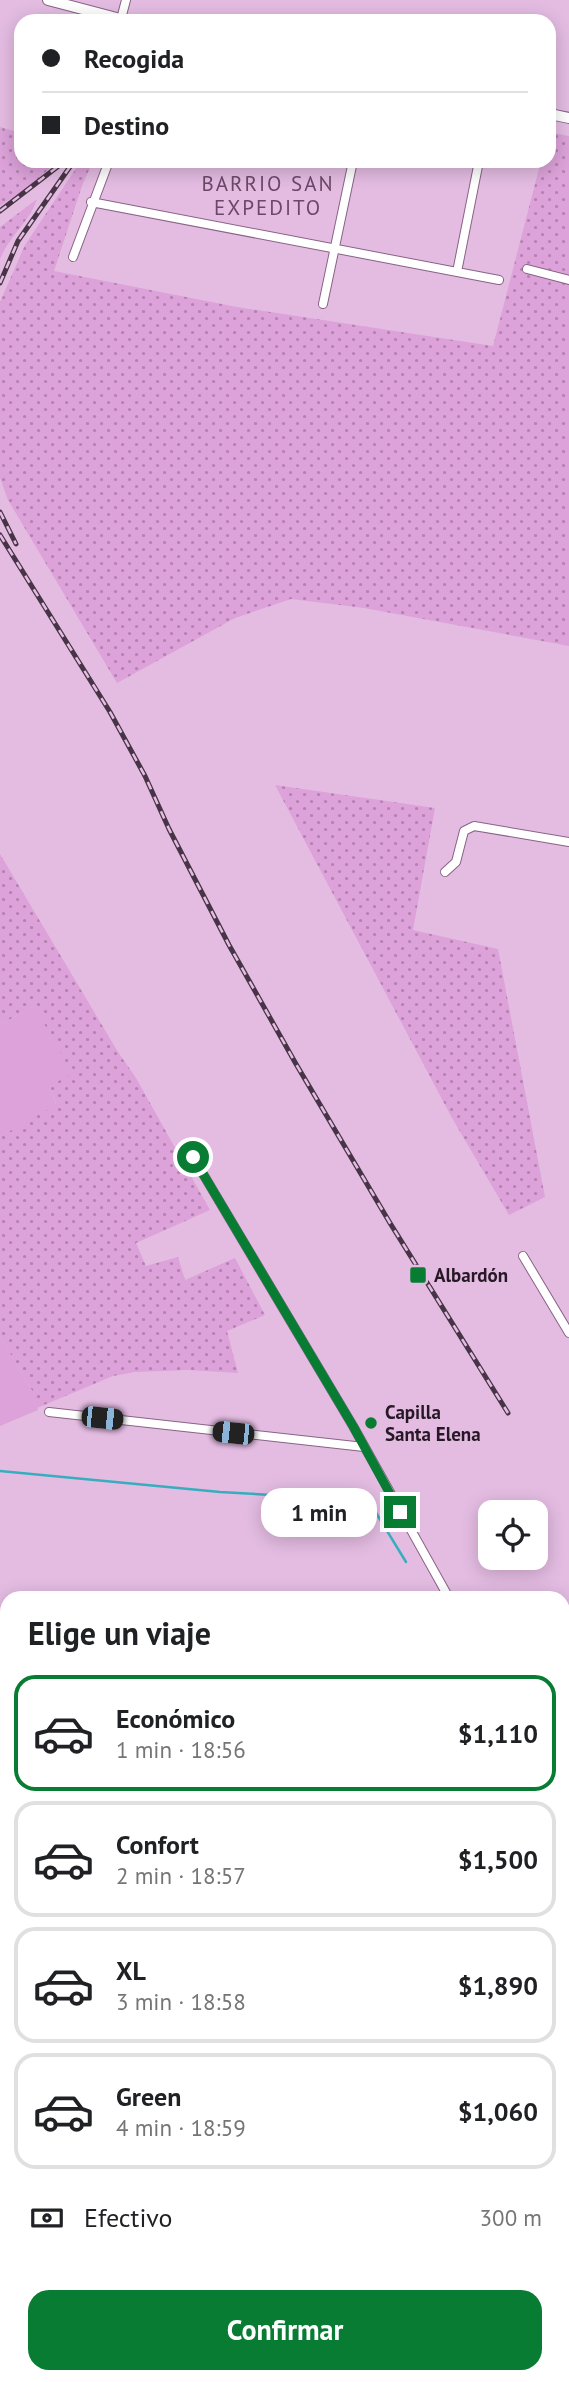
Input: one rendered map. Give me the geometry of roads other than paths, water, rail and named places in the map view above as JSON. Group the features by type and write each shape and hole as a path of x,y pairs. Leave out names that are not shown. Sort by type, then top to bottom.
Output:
{"main road":[{"path":"48,0 102,14"}],"street":[{"path":"73,257 106,168"},
{"path":"323,304 351,168"},
{"path":"457,272 478,168"},
{"path":"92,202 499,280"},
{"path":"527,269 569,280"},
{"path":"445,872 456,862 464,831 474,826 569,842"},
{"path":"193,1157 364,1447 445,1591"},
{"path":"523,1256 569,1333"},
{"path":"49,1412 364,1447"}],"waterway":[{"path":"0,1471 220,1492 359,1500 370,1503 406,1562"}],"railway":[{"path":"0,211 56,168"},
{"path":"0,283 18,241 69,168"},
{"path":"0,512 16,544"},
{"path":"0,535 110,712 229,945 296,1064 390,1223 508,1413"}],"place":[{"name":"Albardón","path":"418,1275"},
{"name":"Capilla Santa Elena","path":"371,1423"}],"district":[{"name":"BARRIO SAN EXPEDITO","path":"268,195"}]}
